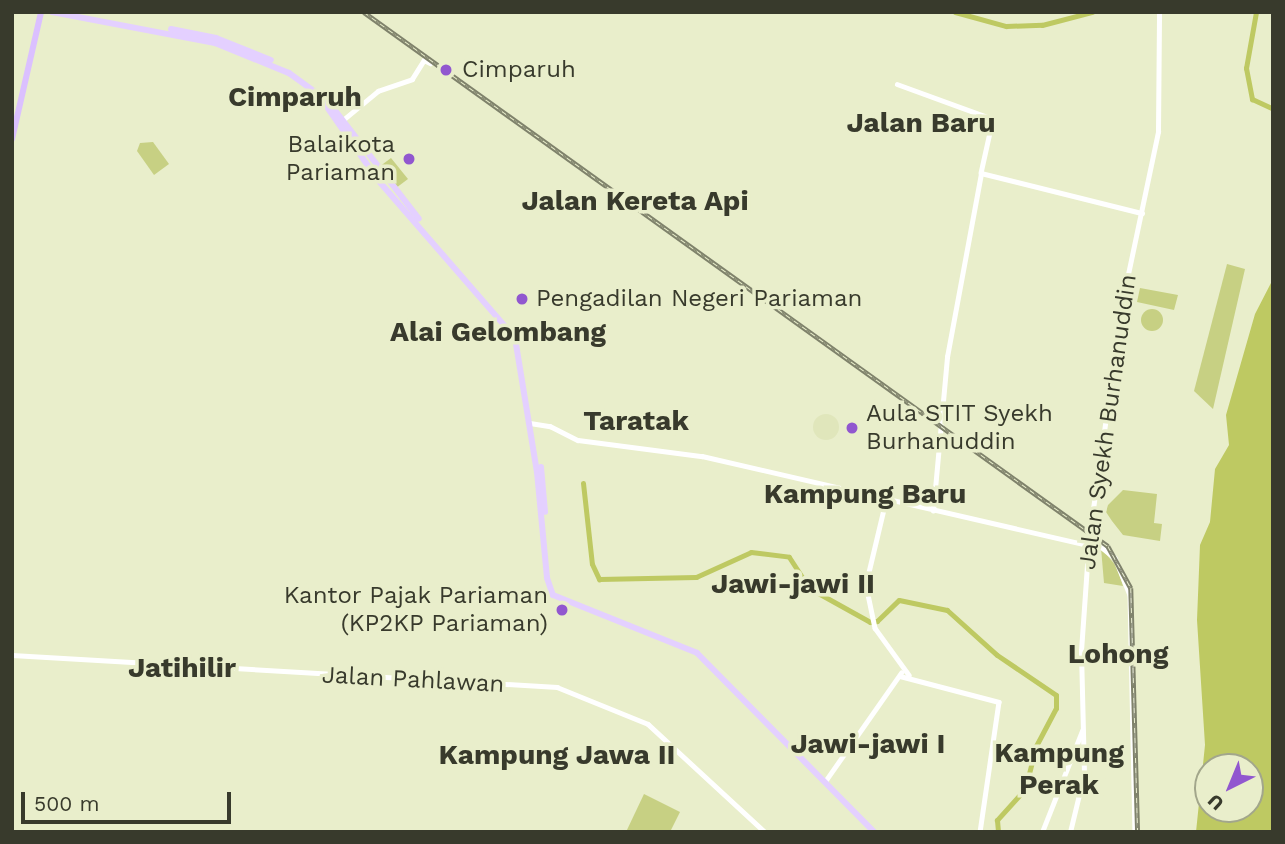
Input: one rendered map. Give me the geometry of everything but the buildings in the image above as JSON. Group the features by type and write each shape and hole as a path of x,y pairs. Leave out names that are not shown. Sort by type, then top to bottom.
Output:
{"highway":[{"path":"12,139 41,12"}],"main road":[{"path":"52,12 177,32 240,49 289,73 319,92 343,120 355,141"},
{"path":"74,12 108,21"},
{"path":"319,92 385,184 499,314 515,338 525,370 553,593 698,651 874,832"}],"street":[{"name":"Jalan Syekh Burhanuddin","path":"1070,832 1083,785 1082,651 1089,537 1119,321 1158,132 1160,12"},
{"path":"343,120 378,91 412,79 424,60 430,63"},
{"path":"897,84 993,119 947,357 933,511"},
{"path":"981,173 1142,213"},
{"path":"532,423 550,426 578,440 702,456 886,504 933,511 1090,545"},
{"path":"886,504 866,581 875,628 909,676"},
{"path":"1089,537 1115,558 1130,594 1135,832"},
{"name":"Jalan Pahlawan","path":"12,655 557,687 648,724 765,832"},
{"path":"825,779 900,676 899,664"},
{"path":"900,676 909,676 999,702 980,832"},
{"path":"1042,832 1082,731"},
{"path":"1076,743 1083,745"}],"shaded area":[{"path":"153,142 169,164 154,175 137,151 140,143"},
{"path":"391,158 408,179 396,188 379,167"},
{"path":"1273,244 1273,832 1196,832 1197,823 1264,823 1264,753 1204,753 1197,620 1200,545 1210,522 1215,469 1229,445 1226,415 1255,314 1272,281"},
{"path":"1227,264 1245,269 1213,409 1194,391"},
{"path":"1140,288 1178,295 1174,310 1137,302"},
{"path":"1152,309 1160,312 1163,320 1160,328 1152,331 1144,328 1141,320 1144,312"},
{"path":"826,414 835,418 839,427 835,436 826,440 817,436 813,427 817,418"},
{"path":"1123,490 1157,494 1154,523 1162,524 1160,541 1123,535 1112,521 1106,512 1108,505"},
{"path":"1101,548 1117,567 1123,586 1104,583"},
{"path":"644,794 680,812 670,832 626,832"}],"waterway":[{"path":"955,12 1006,26 1042,25 1092,12"},
{"path":"1256,12 1246,68 1252,99 1273,109"},
{"path":"583,483 592,564 599,579 696,577 751,552 789,557 809,588 870,622 877,621 899,600 947,610 997,655 1056,695 1056,708 1036,746 1025,789 997,820 998,832"}],"railway":[{"path":"364,12 1108,546 1131,588 1138,832"}],"place":[{"name":"Cimparuh","path":"446,70"},
{"name":"Balaikota Pariaman","path":"409,159"},
{"name":"Pengadilan Negeri Pariaman","path":"522,299"},
{"name":"Aula STIT Syekh Burhanuddin","path":"852,428"},
{"name":"Kantor Pajak Pariaman (KP2KP Pariaman)","path":"562,610"}],"district":[{"name":"Cimparuh","path":"295,97"},
{"name":"Jalan Baru","path":"921,123"},
{"name":"Jalan Kereta Api","path":"635,201"},
{"name":"Alai Gelombang","path":"498,332"},
{"name":"Taratak","path":"636,421"},
{"name":"Kampung Baru","path":"865,494"},
{"name":"Jawi-jawi II","path":"793,584"},
{"name":"Lohong","path":"1118,654"},
{"name":"Jatihilir","path":"182,668"},
{"name":"Jawi-jawi I","path":"868,744"},
{"name":"Kampung Jawa II","path":"557,755"},
{"name":"Kampung Perak","path":"1059,769"}]}
